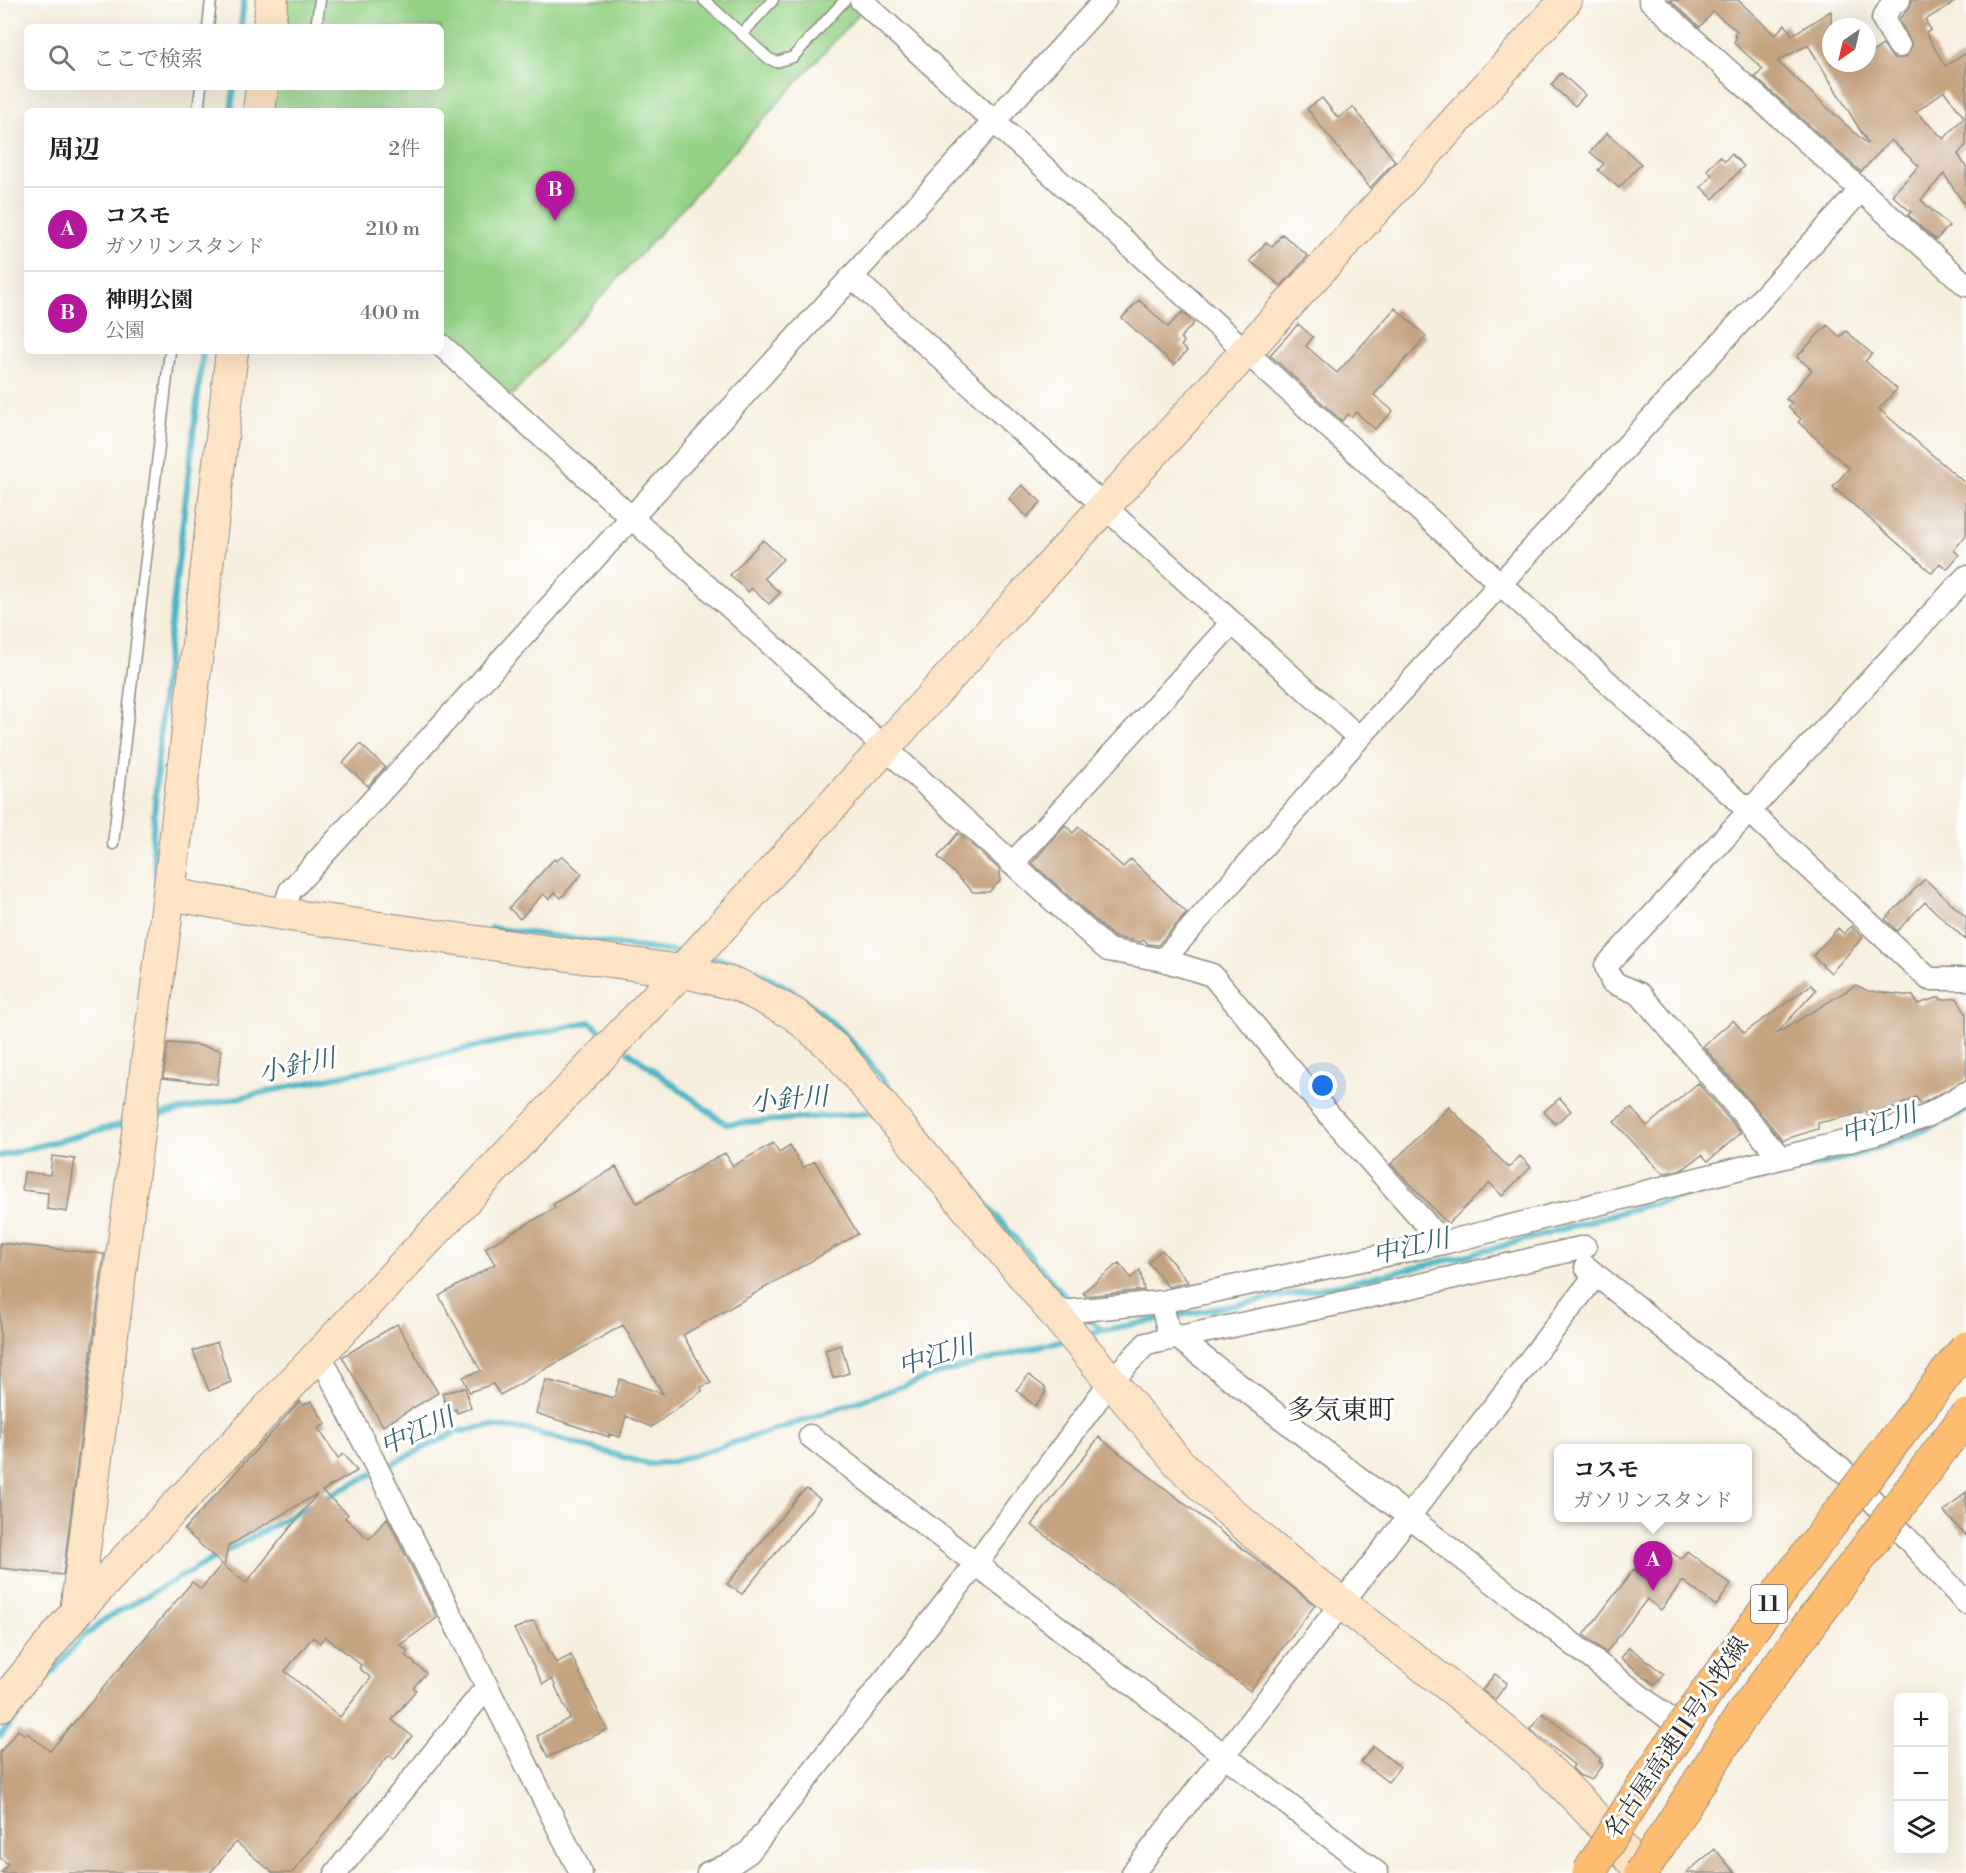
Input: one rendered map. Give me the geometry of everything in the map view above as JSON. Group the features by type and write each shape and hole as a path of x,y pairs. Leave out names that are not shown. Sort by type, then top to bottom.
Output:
{"highway":[{"name":"名古屋高速11号小牧線","path":"1589,1873 1628,1808 1760,1616 1966,1348"},
{"name":"名古屋高速11号小牧線","path":"1641,1873 1744,1712 1961,1404"},
{"path":"1614,1873 1703,1731 1851,1524 1961,1404"}],"street":[{"path":"269,24 272,0"},
{"path":"861,0 1750,812 1929,979 1966,980"},
{"path":"285,906 632,518 1105,0"},
{"path":"0,1706 76,1612 320,1356 691,960 1107,507 1566,0"},
{"path":"1650,0 1966,285"},
{"path":"1899,0 1891,5 1883,19 1899,46"},
{"path":"259,108 262,90"},
{"path":"1163,960 1359,738 1861,190"},
{"path":"852,277 1359,738"},
{"path":"444,348 1108,950 1163,960 1212,975 1317,1101 1443,1244"},
{"path":"76,1612 142,1113 232,354"},
{"path":"1780,1157 1640,994 1612,982 1606,966 1966,577"},
{"path":"1012,864 1232,623"},
{"path":"169,894 285,906 691,960 794,1014 836,1050 1178,1462 1223,1509 1501,1728 1606,1828 1641,1873"},
{"path":"1057,1317 1161,1302 1443,1244 1876,1134 1927,1116 1966,1093"},
{"path":"708,1873 731,1864 749,1852 976,1564 1111,1381 1146,1344 1173,1333 1337,1304 1577,1249 1595,1276 1852,1478 1964,1597"},
{"path":"1133,1873 1595,1276"},
{"path":"1161,1302 1173,1333 1671,1720"},
{"path":"320,1356 580,1873"},
{"path":"810,1436 1223,1757 1377,1873"},
{"path":"336,1873 487,1687"}],"lane":[{"path":"208,24 211,0"},
{"path":"316,24 320,0"},
{"path":"704,0 771,60 789,60 845,0"},
{"path":"741,34 773,0"},
{"path":"198,108 201,90"},
{"path":"113,844 170,354"}],"green space":[{"path":"285,0 842,0 859,14 511,396 444,335 444,108 272,108 275,90 444,90 444,24 282,24"}],"building":[{"path":"1670,0 1738,0 1775,35 1785,24 1792,35 1831,11 1831,18 1822,18 1822,68 1808,45 1777,61 1867,144 1825,72 1876,72 1876,50 1883,45 1893,58 1905,58 1912,45 1899,19 1911,7 1912,0 1958,0 1925,20 1931,30 1926,33 1945,66 1966,53 1966,145 1958,154 1966,167 1966,207 1944,174 1921,200 1949,226 1936,240 1908,215 1911,212 1892,195 1919,166 1891,140 1861,172 1755,77 1763,69 1734,43 1736,37 1734,35 1737,31 1713,12 1700,27","holes":["1944,91 1964,117 1944,139 1916,112"]},
{"path":"1561,73 1585,95 1575,106 1551,85"},
{"path":"1322,98 1338,118 1353,107 1395,161 1370,188 1307,109"},
{"path":"1607,133 1641,164 1619,188 1598,170 1604,164 1590,152"},
{"path":"1731,154 1744,166 1713,199 1701,187 1712,175 1707,170 1720,156 1725,161"},
{"path":"1282,234 1308,256 1281,286 1250,261 1266,242 1272,247"},
{"path":"1139,300 1168,327 1182,312 1194,323 1180,338 1184,342 1181,346 1187,351 1174,365 1122,318"},
{"path":"1395,308 1426,336 1374,395 1393,411 1375,429 1356,412 1352,417 1348,414 1342,421 1270,355 1298,324 1313,337 1306,346 1337,373"},
{"path":"1827,325 1840,337 1846,331 1872,354 1865,361 1897,389 1879,409 1966,484 1966,535 1954,550 1959,555 1947,569 1940,563 1932,573 1833,487 1849,468 1798,422 1801,419 1788,407 1792,403 1786,399 1812,370 1797,357"},
{"path":"1022,485 1041,502 1027,517 1009,499"},
{"path":"763,540 783,559 764,578 780,593 769,604 751,588 748,592 730,575"},
{"path":"360,744 385,767 368,786 343,763"},
{"path":"1065,825 1073,833 1079,827 1123,867 1131,859 1187,913 1158,945 1148,944 1144,939 1141,942 1114,937 1032,863"},
{"path":"958,833 1000,870 1000,881 989,892 973,892 938,857"},
{"path":"563,856 582,874 561,898 555,892 549,899 543,894 520,919 509,908 554,859 556,861"},
{"path":"1925,879 1966,917 1966,940 1925,902 1897,931 1885,919"},
{"path":"1851,926 1863,937 1831,973 1813,956 1838,928 1844,934"},
{"path":"1811,985 1816,990 1776,1034 1856,985 1868,991 1913,996 1918,1004 1940,997 1941,1000 1957,998 1966,1014 1966,1080 1921,1104 1916,1097 1872,1121 1866,1112 1818,1123 1818,1129 1783,1140 1703,1046 1733,1020 1744,1033"},
{"path":"168,1043 221,1050 217,1084 163,1078"},
{"path":"1698,1083 1741,1133 1708,1161 1702,1155 1683,1169 1665,1173 1659,1170 1614,1122 1631,1108 1647,1126"},
{"path":"1560,1098 1571,1111 1555,1124 1544,1111"},
{"path":"1449,1107 1509,1168 1520,1156 1531,1167 1502,1196 1490,1183 1448,1224 1391,1164"},
{"path":"773,1143 779,1152 790,1145 803,1168 815,1161 858,1234 683,1335 711,1383 701,1387 702,1391 651,1427 626,1416 620,1437 609,1434 609,1437 536,1413 546,1380 614,1398 620,1379 663,1394 623,1325 500,1395 493,1384 469,1392 463,1377 481,1371 439,1296 495,1264 485,1248 555,1208 553,1204 616,1167 637,1203 725,1153 733,1166"},
{"path":"52,1156 75,1159 67,1212 47,1209 48,1193 22,1190 24,1172 50,1175"},
{"path":"0,1243 104,1254 63,1575 0,1568"},
{"path":"1162,1250 1188,1282 1168,1287 1148,1262"},
{"path":"1119,1263 1131,1278 1140,1270 1144,1290 1086,1296 1083,1292"},
{"path":"397,1324 438,1393 383,1426 342,1357"},
{"path":"217,1342 231,1382 209,1391 193,1351"},
{"path":"841,1345 849,1373 833,1378 825,1350"},
{"path":"1029,1375 1046,1388 1044,1390 1046,1392 1035,1406 1016,1390"},
{"path":"465,1388 471,1408 457,1413 456,1409 448,1412 442,1393"},
{"path":"300,1401 303,1405 311,1401 326,1424 318,1428 338,1458 344,1454 357,1471 322,1491 348,1514 345,1518 369,1539 387,1518 437,1618 400,1645 408,1651 405,1655 426,1673 413,1688 416,1690 392,1720 412,1736 394,1759 389,1755 292,1873 273,1873 236,1842 210,1873 1,1873 8,1864 0,1858 0,1752 18,1730 25,1735 27,1733 50,1751 192,1582 201,1589 222,1564 184,1530","holes":["317,1494 246,1583 224,1566 228,1546","325,1636 361,1665 359,1668 371,1678 340,1717 285,1671 313,1637 320,1643"]},
{"path":"1099,1437 1315,1605 1250,1691 1032,1525"},
{"path":"807,1489 820,1499 742,1594 727,1584 800,1494"},
{"path":"1966,1492 1966,1536 1944,1512"},
{"path":"1659,1543 1681,1559 1687,1551 1731,1585 1716,1606 1683,1581 1661,1610 1647,1599 1606,1653 1584,1635 1634,1569 1637,1572"},
{"path":"534,1621 556,1663 571,1655 607,1730 548,1757 537,1736 570,1718 552,1679 543,1684 514,1629"},
{"path":"1629,1647 1664,1674 1655,1685 1621,1658"},
{"path":"1495,1674 1507,1683 1495,1700 1482,1690"},
{"path":"1543,1713 1601,1759 1599,1761 1603,1764 1591,1780 1579,1775 1572,1768 1574,1765 1530,1729"},
{"path":"1373,1746 1400,1767 1388,1782 1361,1762"},
{"path":"1715,1849 1735,1873 1686,1873"}],"waterway":[{"path":"241,24 244,0"},
{"path":"231,108 234,90"},
{"path":"157,879 152,844 163,691 203,354"},
{"path":"491,928 683,953"},
{"path":"708,957 729,961 770,978 808,1003 857,1047 896,1098"},
{"name":"小針川","path":"149,1117 590,1022 601,1031"},
{"name":"小針川","path":"629,1052 726,1124 868,1113"},
{"name":"中江川","path":"1170,1317 1381,1276 1526,1240 1663,1201 1818,1165 1894,1142 1966,1110"},
{"name":"小針川","path":"0,1156 130,1122"},
{"path":"935,1145 1073,1306"},
{"path":"1085,1317 1102,1329"},
{"name":"中江川","path":"1085,1334 1160,1319"},
{"name":"中江川","path":"383,1468 456,1432 488,1426 527,1430 648,1464 672,1462 796,1423 940,1373 1063,1340"},
{"name":"中江川","path":"0,1736 73,1647 105,1619 304,1508 374,1473"}],"place":[{"name":"神明公園","path":"555,221"},
{"name":"コスモ","path":"1653,1591"}],"district":[{"name":"多気東町","path":"1341,1411"}]}
